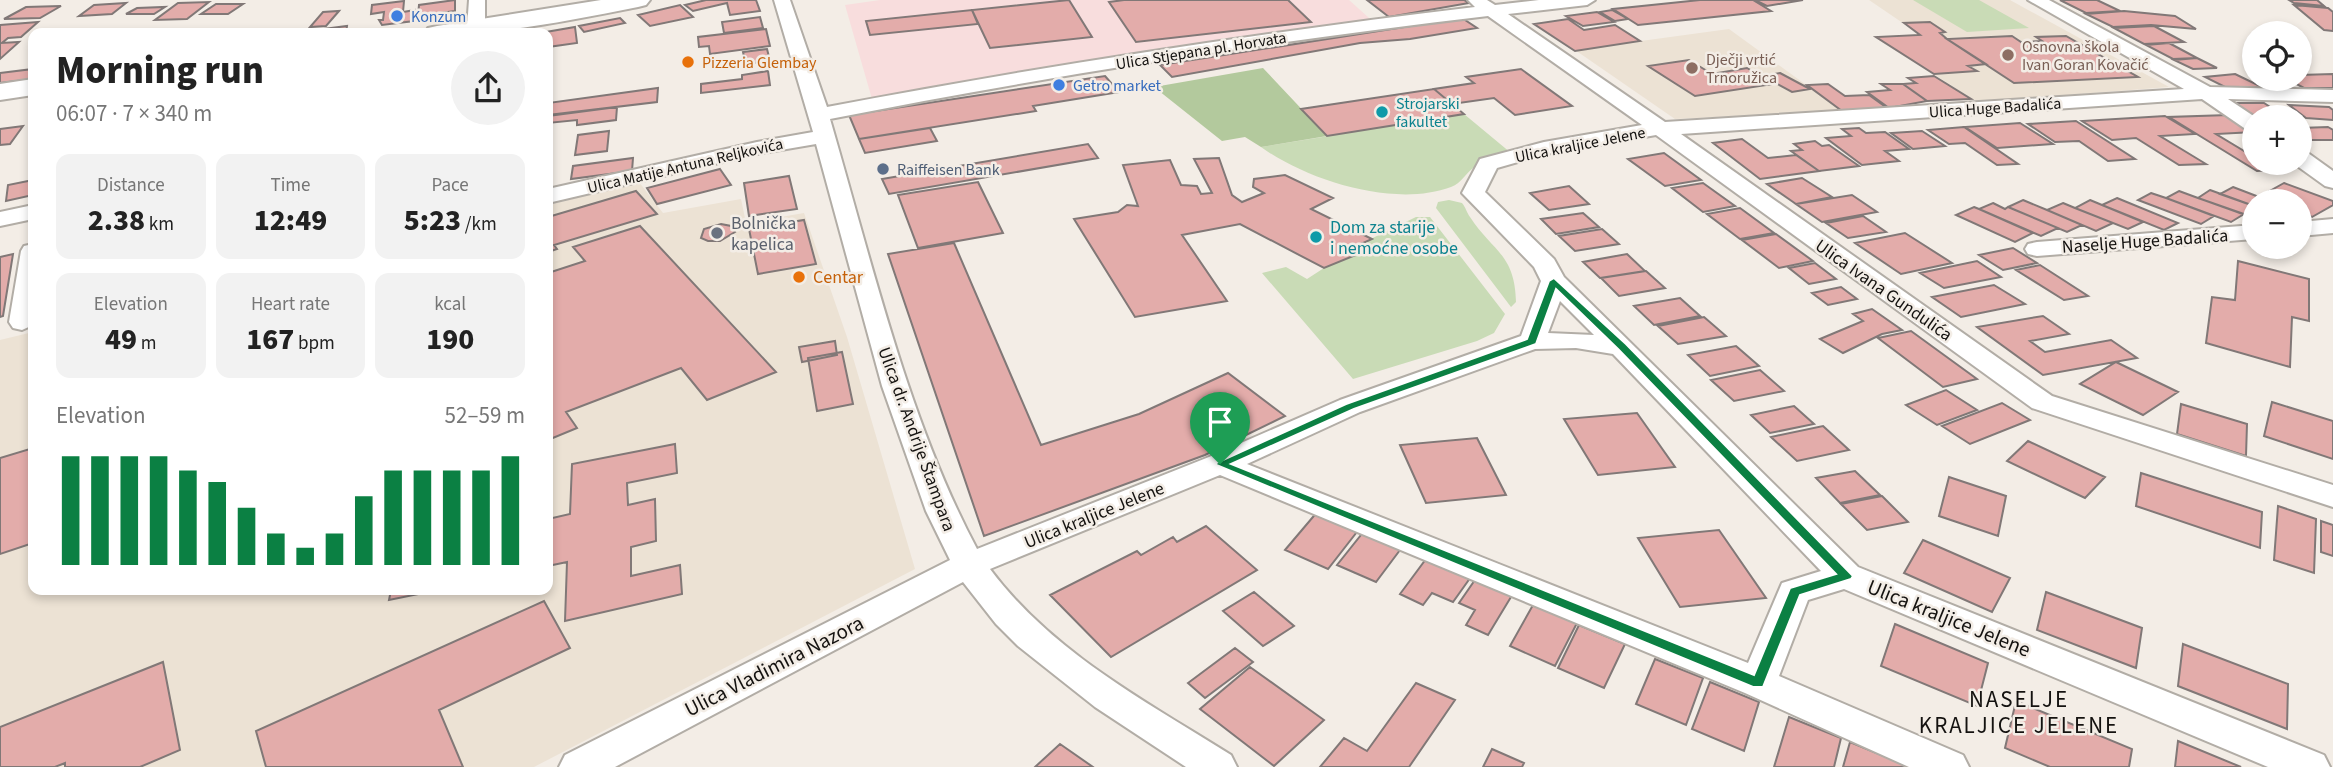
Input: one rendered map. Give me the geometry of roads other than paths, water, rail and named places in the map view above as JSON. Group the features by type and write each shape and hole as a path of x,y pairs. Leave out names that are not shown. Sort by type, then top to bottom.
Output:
{"main road":[{"path":"476,28 638,0"},
{"path":"0,92 28,88"}],"street":[{"path":"476,28 477,0"},
{"name":"Ulica dr. Andrije Štampara","path":"782,0 821,126 888,369 950,533 968,565 1008,615 1045,651 1217,767"},
{"name":"Ulica Stjepana pl. Horvata","path":"821,126 1139,59 1483,5 1587,0"},
{"path":"2036,0 2206,93 2242,118"},
{"name":"Ulica Ivana Gundulića","path":"1483,5 1535,39 2042,402 2333,496"},
{"name":"Ulica Huge Badalića","path":"1658,129 2206,93 2333,96"},
{"name":"Ulica Matije Antuna Reljkovića","path":"553,195 744,150 821,126"},
{"name":"Ulica kraljice Jelene","path":"1658,129 1544,148 1488,164 1473,192 1545,264 1554,281 1846,576 2310,767"},
{"path":"2312,166 2333,181"},
{"path":"0,219 28,213"},
{"path":"2312,228 2333,226"},
{"name":"Naselje Huge Badalića","path":"2037,249 2242,233"},
{"path":"19,323 28,277"},
{"path":"1532,341 1554,281"},
{"name":"Ulica kraljice Jelene","path":"968,565 1220,464 1350,406 1532,341 1576,340 1622,347"},
{"path":"1220,464 1758,683 1949,767"},
{"name":"Ulica Vladimira Nazora","path":"579,767 968,565"},
{"path":"1758,683 1794,592 1846,576"}],"place":[{"name":"Konzum","path":"397,16"},
{"name":"Osnovna škola Ivan Goran Kovačić","path":"2008,55"},
{"name":"Pizzeria Glembay","path":"688,62"},
{"name":"Dječji vrtić Trnoružica","path":"1692,68"},
{"name":"Getro market","path":"1059,85"},
{"name":"Strojarski fakultet","path":"1382,112"},
{"name":"Raiffeisen Bank","path":"883,169"},
{"name":"Bolnička kapelica","path":"717,233"},
{"name":"Dom za starije i nemoćne osobe","path":"1316,237"},
{"name":"Centar","path":"799,277"}],"district":[{"name":"NASELJE KRALJICE JELENE","path":"2019,712"}]}
